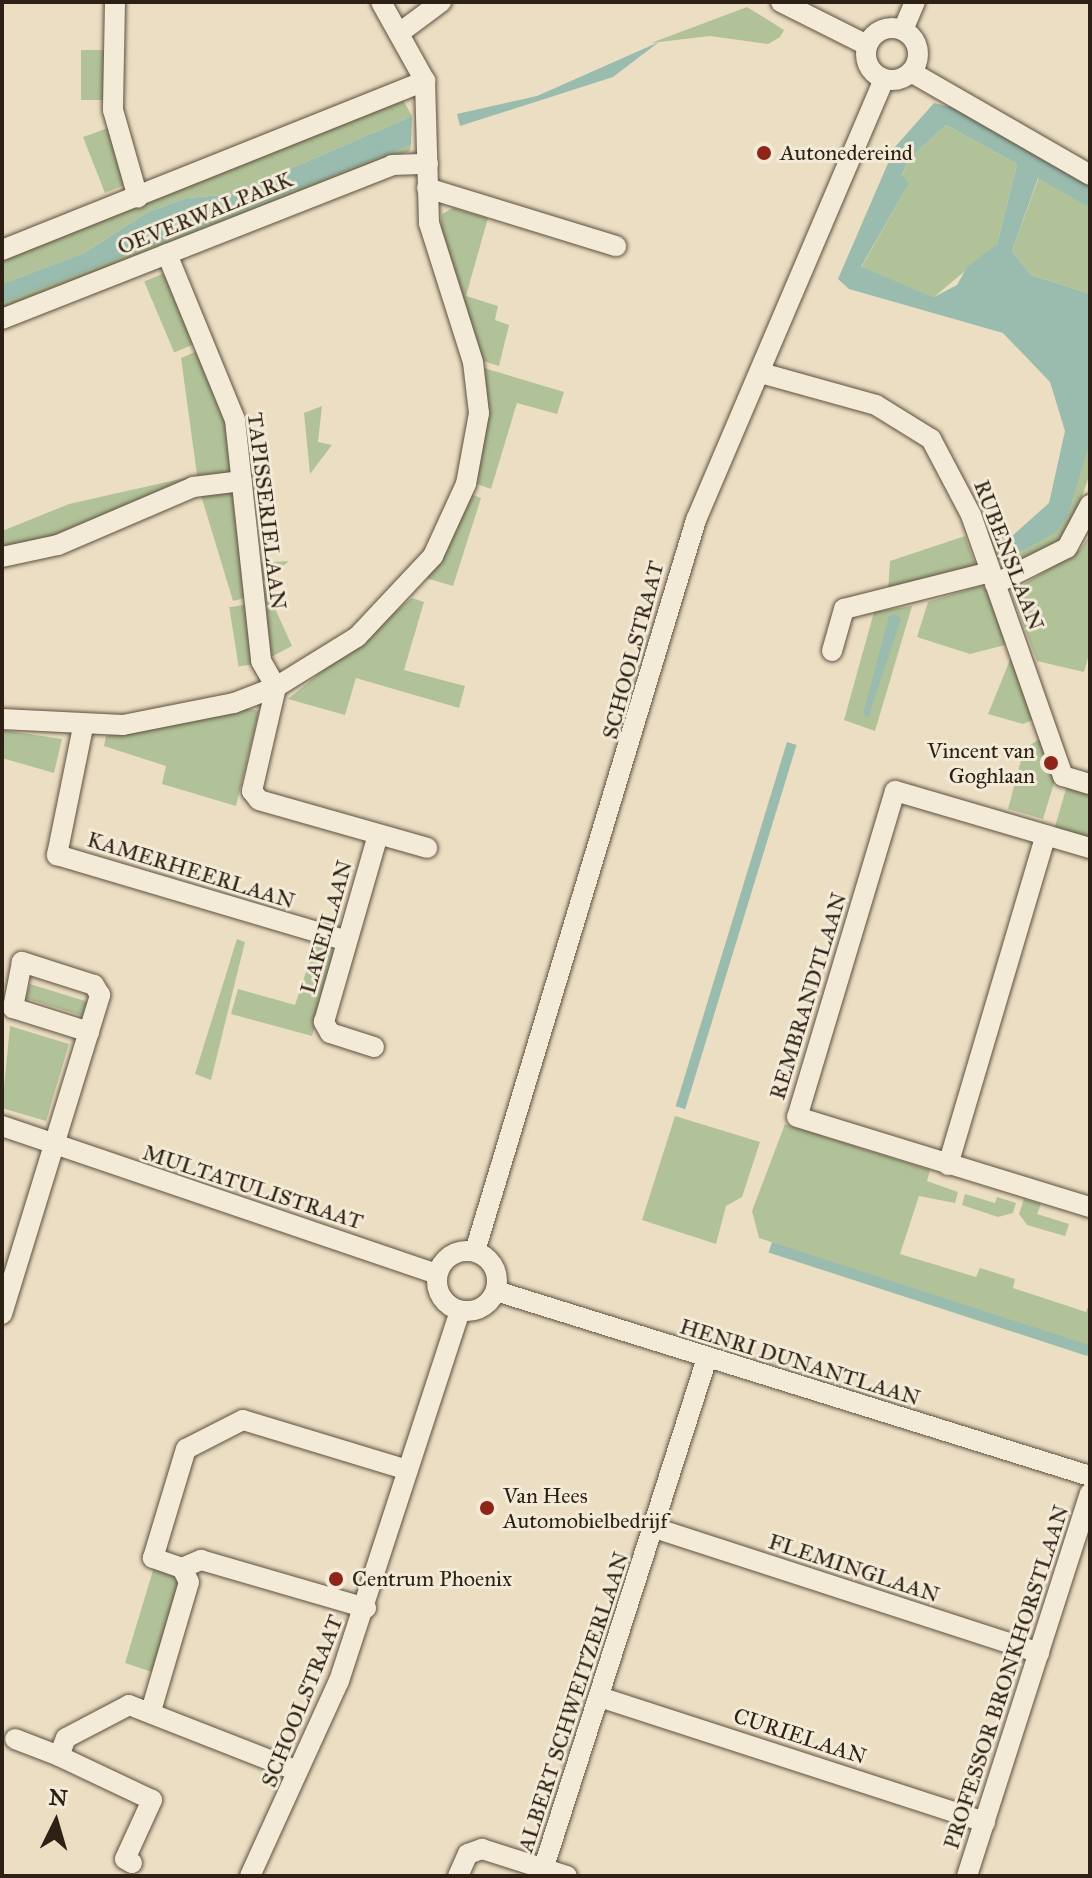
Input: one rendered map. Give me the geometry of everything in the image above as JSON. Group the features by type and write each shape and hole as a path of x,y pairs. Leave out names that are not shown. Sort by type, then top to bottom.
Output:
{"street":[{"path":"115,2 110,84 138,198"},
{"path":"2,719 83,727 184,717 276,687 357,637 403,592 433,556 466,484 479,413 473,362 433,242 427,188 425,81 402,31 381,2"},
{"path":"402,31 441,2"},
{"path":"781,2 867,45"},
{"path":"903,30 915,2"},
{"path":"903,30 886,29 867,45 866,62 884,79 911,72 1090,175"},
{"path":"903,30 917,49 911,72"},
{"name":"SCHOOLSTRAAT","path":"475,1251 696,520 884,79"},
{"name":"OEVERWALPARK","path":"2,250 425,81"},
{"name":"OEVERWALPARK","path":"2,319 392,165 428,164"},
{"path":"427,188 616,246"},
{"name":"TAPISSERIELAAN","path":"167,254 235,420 261,661 276,687"},
{"name":"RUBENSLAAN","path":"761,373 876,405 931,439 971,515 1063,776 1090,784"},
{"path":"2,557 58,545 193,487 242,481"},
{"path":"832,651 844,609 992,578 1067,548 1090,505"},
{"path":"276,687 250,783 259,800 427,848"},
{"name":"KAMERHEERLAAN","path":"83,727 57,855 347,941"},
{"name":"REMBRANDTLAAN","path":"1046,835 895,791 797,1117 1090,1207"},
{"name":"LAKEILAAN","path":"374,1047 330,1033 324,1022 378,835"},
{"path":"948,1165 1046,835 1090,848"},
{"path":"2,1314 89,1032 100,995 94,985 22,962 13,1008 89,1032"},
{"name":"MULTATULISTRAAT","path":"2,1126 53,1147 437,1274"},
{"path":"475,1251 491,1263 496,1291 482,1307 460,1311 439,1293 437,1274 456,1252 475,1251"},
{"name":"HENRI DUNANTLAAN","path":"496,1291 1090,1476"},
{"name":"SCHOOLSTRAAT","path":"250,1876 366,1608 460,1311"},
{"name":"ALBERT SCHWEITZERLAAN","path":"543,1872 707,1358"},
{"path":"366,1608 217,1563 182,1568 153,1558 186,1449 243,1420 408,1470"},
{"name":"PROFESSOR BRONKHORSTLAAN","path":"967,1876 1090,1493"},
{"name":"FLEMINGLAAN","path":"655,1528 1039,1653"},
{"path":"151,1711 189,1582 182,1568"},
{"name":"CURIELAAN","path":"600,1697 985,1822"},
{"path":"59,1756 66,1738 129,1705 151,1711 297,1771"},
{"path":"15,1739 152,1800 125,1859 132,1863"},
{"path":"458,1876 468,1854 482,1849 543,1872 567,1876"}],"shaded area":[{"path":"747,7 784,30 780,37 768,44 710,36 651,43"},
{"path":"659,42 613,77 460,126 457,114 537,96"},
{"path":"81,50 105,50 105,100 81,100"},
{"path":"403,100 412,116 232,194 187,198 148,212 84,253 2,284 2,258"},
{"path":"934,103 962,110 1090,186 1090,208 1038,178 1012,251 1031,275 1090,294 1090,442 1067,517 1056,532 1020,552 1010,538 1049,503 1065,431 1050,382 1003,333 849,289 838,279 895,147","holes":["946,125 1017,164 997,244 967,267 957,285 934,297 861,267 909,183 902,175 910,158"]},
{"path":"412,116 411,145 2,303 2,284 84,253 148,212 187,198 232,194"},
{"path":"946,125 1017,164 997,244 934,297 861,268 906,188 902,176 910,158"},
{"path":"111,127 127,184 105,193 83,137"},
{"path":"411,145 410,151 2,312 2,303"},
{"path":"1039,177 1090,208 1090,294 1031,275 1012,251"},
{"path":"453,208 488,218 466,296 498,306 495,320 509,325 499,366 483,361 440,234 442,214"},
{"path":"169,271 199,342 174,352 144,282"},
{"path":"202,349 229,418 233,472 198,482 181,358"},
{"path":"484,368 564,392 557,414 517,403 491,489 477,484"},
{"path":"322,406 318,442 332,445 310,474 304,413"},
{"path":"1090,442 1090,474 1067,538 1022,560 997,560 986,531 998,527 1020,552"},
{"path":"189,477 190,485 58,539 2,551 2,531 69,504"},
{"path":"233,491 248,597 233,601 200,492"},
{"path":"473,495 481,498 453,586 426,578"},
{"path":"1090,535 1090,651 1084,672 1037,661 1011,592 1080,550"},
{"path":"965,536 977,570 888,593 890,561"},
{"path":"289,561 263,582 292,646 267,659 256,563"},
{"path":"980,586 990,591 1009,644 970,654 917,637 928,602"},
{"path":"412,598 424,602 404,670 465,686 459,708 356,678 345,715 288,699"},
{"path":"249,604 258,663 239,666 229,607"},
{"path":"912,606 875,731 844,720 874,612"},
{"path":"896,614 901,619 868,718 863,714 889,616"},
{"path":"1012,655 1037,718 1023,724 988,714"},
{"path":"245,708 259,711 236,806 162,784 166,766 104,746 106,736"},
{"path":"2,730 62,739 54,773 2,758"},
{"path":"1043,737 1055,780 1043,819 1008,809 1024,749"},
{"path":"787,742 797,745 685,1109 676,1106"},
{"path":"1068,782 1090,789 1090,841 1054,830"},
{"path":"237,939 245,942 211,1080 195,1074"},
{"path":"315,945 337,952 312,1036 231,1014 238,989 295,1005"},
{"path":"30,984 89,1002 85,1016 26,998"},
{"path":"10,1026 69,1044 46,1121 2,1108"},
{"path":"675,1116 760,1142 742,1197 726,1206 716,1244 642,1220"},
{"path":"785,1124 930,1170 927,1181 958,1192 955,1203 919,1196 900,1254 976,1277 980,1268 1015,1279 1013,1288 1086,1312 1090,1302 1090,1346 759,1238 752,1211"},
{"path":"965,1194 995,1203 997,1197 1016,1203 1013,1213 998,1217 962,1205"},
{"path":"1024,1199 1041,1204 1037,1214 1069,1224 1065,1236 1027,1225 1019,1214"},
{"path":"772,1242 1090,1345 1087,1356 769,1252"},
{"path":"154,1567 178,1577 179,1592 155,1673 125,1663"}],"place":[{"name":"Autonedereind","path":"764,153"},
{"name":"Vincent van Goghlaan","path":"1051,763"},
{"name":"Van Hees Automobielbedrijf","path":"487,1508"},
{"name":"Centrum Phoenix","path":"336,1579"}]}
